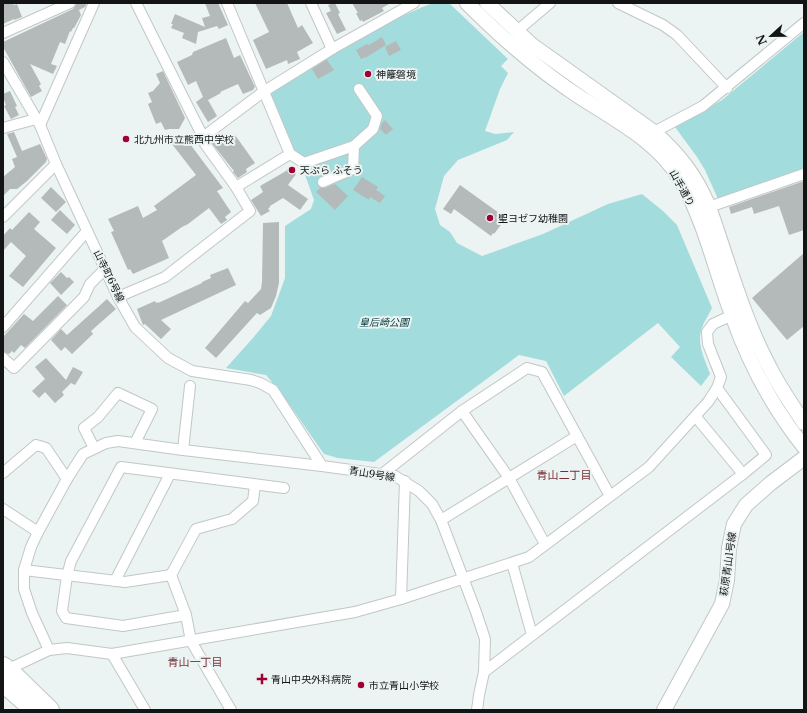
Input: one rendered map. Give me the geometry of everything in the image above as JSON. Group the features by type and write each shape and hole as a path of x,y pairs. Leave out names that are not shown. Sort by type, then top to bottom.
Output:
{"highway":[{"path":"5,675 34,710"},
{"path":"5,675 50,710"}],"street":[{"path":"3,32 70,3"},
{"path":"3,128 38,122 94,3"},
{"path":"118,297 165,277 250,211 236,187 205,144 203,137 136,3"},
{"path":"227,3 290,154 304,163 354,146 373,129 377,116 359,89"},
{"path":"311,3 332,49"},
{"path":"203,137 263,92 332,49 414,3"},
{"name":"山手通り","path":"467,3 508,43 538,68 568,90 619,122 672,148 688,168 709,208 752,366 766,392 789,428 804,447"},
{"name":"山手通り","path":"487,3 547,56 650,136 666,162 679,179 692,203 738,312 785,396 804,423"},
{"path":"517,31 550,3"},
{"path":"618,3 663,24 676,34 727,88"},
{"path":"650,136 703,106 727,88 804,23"},
{"name":"山寺町6号線","path":"3,62 38,122 105,270 135,327 168,358 192,371 251,380 273,390 322,466"},
{"path":"323,182 353,169 354,146"},
{"path":"236,187 290,154"},
{"path":"3,217 56,164"},
{"path":"709,208 804,174"},
{"path":"3,328 87,231"},
{"path":"3,358 14,368 84,296 90,284 105,270"},
{"path":"5,675 15,666 49,650 67,648 112,654 355,612 401,599 528,557 649,467 696,417 717,388 721,377 708,344 707,332 713,324 738,312"},
{"path":"381,475 462,411 527,368 542,372 610,496"},
{"path":"183,450 190,386"},
{"path":"484,672 766,455 717,388"},
{"path":"49,650 32,613 24,589 24,570 31,547 67,479 83,454 94,448 84,428 98,417 118,393 152,409 135,443"},
{"path":"462,411 509,478 545,544"},
{"path":"696,417 743,474"},
{"path":"441,520 577,436"},
{"name":"青山9号線","path":"94,448 106,443 118,441 395,476 405,481 419,491 432,504 441,520 464,578 485,639 484,672 477,710"},
{"path":"3,473 36,445 46,448 67,479"},
{"name":"萩原青山1号線","path":"664,710 722,604 727,580 729,548 734,524 746,504 770,483 804,458"},
{"path":"186,615 123,626 66,618 62,611 67,576 71,561 121,467 284,488"},
{"path":"115,581 170,474"},
{"path":"401,599 405,481"},
{"path":"231,710 190,641 186,615 171,575 196,529 232,518 253,501 256,485"},
{"path":"3,509 38,532"},
{"path":"512,563 532,635"},
{"path":"24,570 125,582 171,575"},
{"path":"112,654 145,710"}],"green space":[{"name":"皇后崎公園","path":"433,3 449,3 508,59 501,66 508,73 500,89 485,131 495,134 514,132 507,140 458,160 444,176 435,209 440,225 450,232 457,243 482,256 543,234 608,204 642,194 677,225 712,308 700,334 702,351 710,374 701,386 671,357 680,347 658,323 564,396 546,361 519,355 374,462 338,458 324,454 282,394 266,375 226,368 271,316 285,278 285,226 311,209 314,200 304,172 268,94 369,33"},
{"path":"804,32 804,168 718,199 705,170 675,127 722,100"}],"building":[{"path":"3,3 12,3 14,5 17,4 22,17 3,24"},
{"path":"76,3 87,3 85,7 79,10 81,15 74,28 71,32 70,31 65,44 60,42 51,64 57,66 53,74 30,64 41,84 39,86 42,91 31,97 3,47 3,42 73,9"},
{"path":"205,3 218,3 228,25 219,29 217,26 198,32 196,44 182,38 184,33 171,28 175,14 205,27 202,18 210,16"},
{"path":"255,3 287,3 298,28 302,25 313,43 297,52 300,59 288,64 287,60 266,69 253,40 269,32"},
{"path":"335,3 340,13 338,14 346,30 337,34 326,13 331,11 328,5"},
{"path":"352,3 391,3 382,8 384,11 363,22 362,20 360,21 356,13 358,13"},
{"path":"382,37 386,45 361,59 356,50 367,44 369,45"},
{"path":"226,38 234,58 240,55 255,87 253,90 243,94 238,84 220,92 221,93 208,100 217,116 208,122 196,102 203,97 196,81 188,85 177,62 192,55 193,52"},
{"path":"396,41 401,50 389,56 385,47"},
{"path":"326,60 334,70 318,79 312,69"},
{"path":"163,71 185,118 179,129 165,130 161,122 156,124 148,104 152,102 148,93 153,91 160,83 156,74"},
{"path":"10,91 17,106 15,107 19,115 11,119 4,106 6,105 3,97 3,94"},
{"path":"385,120 393,129 386,135 380,129"},
{"path":"14,132 22,151 40,144 47,159 46,162 27,181 17,189 10,189 3,196 3,177 15,167 12,159 17,157 7,134"},
{"path":"218,134 224,143 235,135 255,163 246,169 247,172 238,178 211,142 211,140"},
{"path":"184,136 223,188 217,191 231,212 225,217 227,220 221,224 209,208 162,241 169,258 133,274 130,269 128,270 111,232 114,231 108,219 138,206 143,218 157,210 154,206 196,175 172,144"},
{"path":"289,167 295,170 294,173 296,174 288,185 308,199 300,210 283,198 270,206 268,209 270,211 261,216 251,200 263,192 260,186 286,171"},
{"path":"362,177 378,187 376,190 385,196 380,203 370,197 369,200 353,190"},
{"path":"804,181 804,230 789,235 779,206 754,214 752,207 731,214 729,207"},
{"path":"335,184 348,196 335,210 316,192 320,188 325,188"},
{"path":"460,185 506,218 491,236 454,209 451,214 443,209"},
{"path":"51,187 66,202 56,212 41,198"},
{"path":"60,210 75,225 67,234 51,220"},
{"path":"29,212 40,222 34,229 56,248 23,287 9,276 26,256 11,242 3,251 3,236 10,228 12,230"},
{"path":"279,222 279,283 271,308 260,315 257,313 216,358 205,348 245,301 248,303 261,289 263,223"},
{"path":"804,253 804,326 787,340 752,298"},
{"path":"228,268 236,285 161,320 171,329 161,339 145,324 143,325 137,309 155,301 158,303 202,283 211,278 210,275"},
{"path":"61,272 74,282 61,295 50,283"},
{"path":"58,296 67,305 25,348 21,345 14,353 12,351 9,354 3,352 3,337 24,314 33,321"},
{"path":"107,299 116,309 91,331 93,334 72,354 65,347 61,351 51,340 61,329 67,335"},
{"path":"46,358 66,380 73,367 83,372 75,385 71,383 62,392 64,395 55,403 45,392 39,398 32,391 45,379 35,367"}],"place":[{"name":"神籬磐境","path":"368,74"},
{"name":"北九州市立熊西中学校","path":"126,139"},
{"name":"天ぷら ふそう","path":"292,170"},
{"name":"聖ヨゼフ幼稚園","path":"490,218"},
{"name":"青山中央外科病院","path":"262,679"},
{"name":"市立青山小学校","path":"361,685"}],"district":[{"name":"青山二丁目","path":"564,475"},
{"name":"青山一丁目","path":"195,662"}]}
